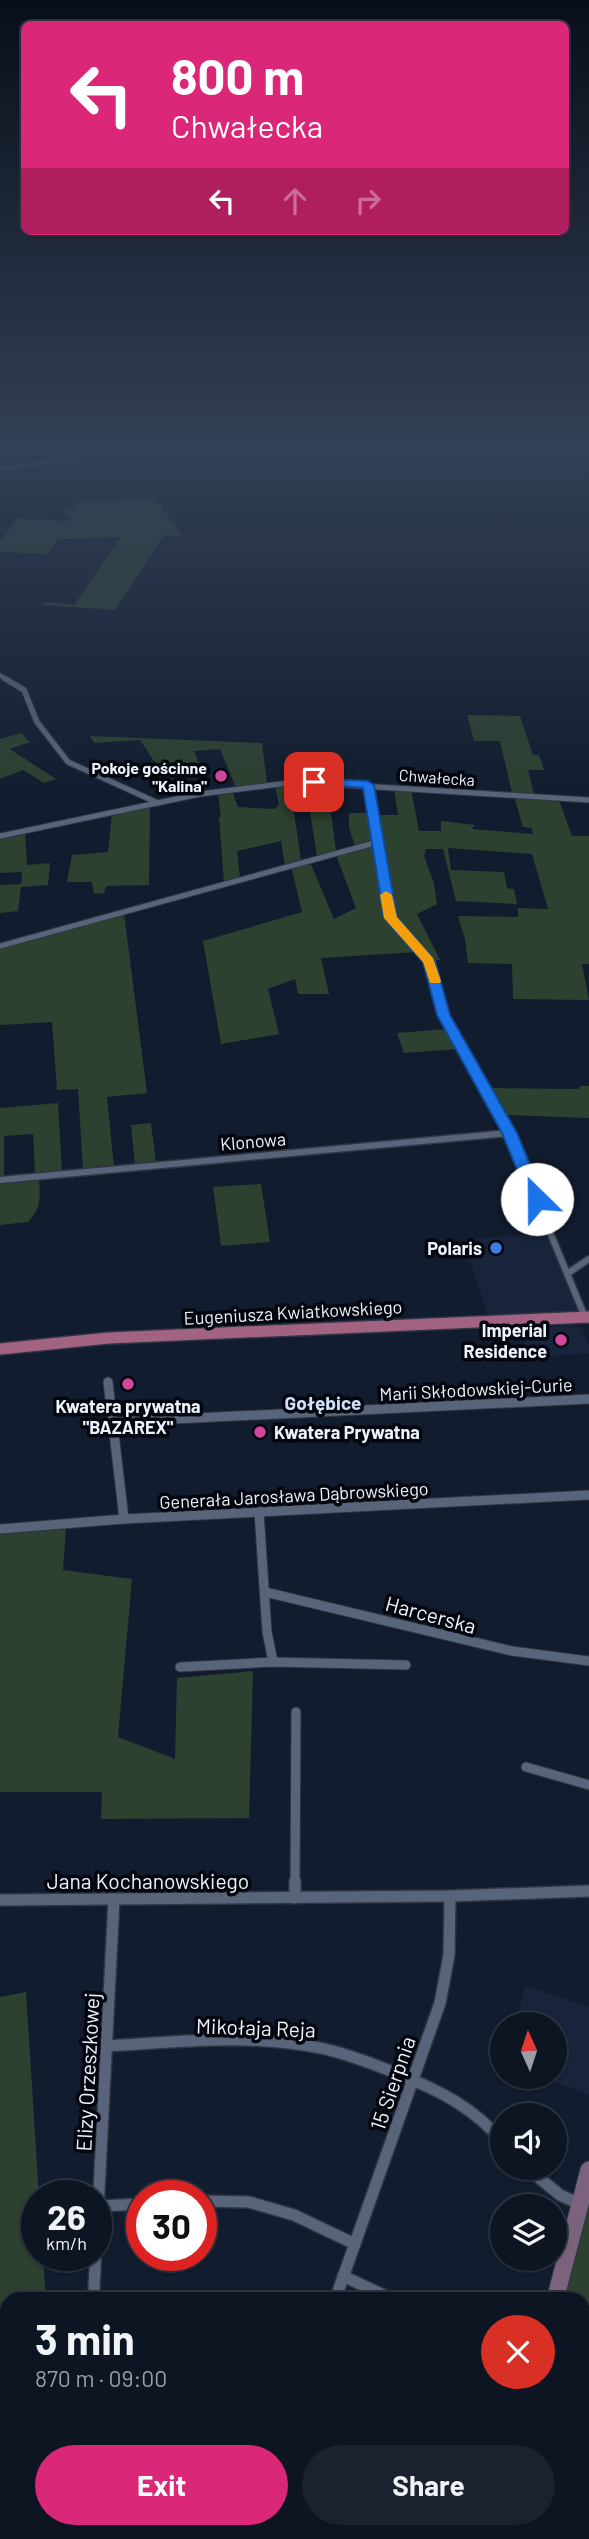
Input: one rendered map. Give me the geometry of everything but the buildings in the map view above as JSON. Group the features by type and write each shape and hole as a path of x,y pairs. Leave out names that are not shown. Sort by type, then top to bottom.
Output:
{"main road":[{"name":"Eugeniusza Kwiatkowskiego","path":"0,1349 121,1337 588,1319"}],"street":[{"path":"0,674 24,690 37,722 68,762 158,803"},
{"name":"Chwałecka","path":"0,836 201,794 297,782 589,800"},
{"path":"368,785 390,918 429,961 443,1015 509,1133 588,1319"},
{"path":"0,946 378,842"},
{"name":"Klonowa","path":"0,1180 509,1133"},
{"path":"568,1273 589,1259"},
{"path":"108,1382 124,1519"},
{"name":"Marii Skłodowskiej-Curie","path":"113,1422 589,1399"},
{"name":"Generała Jarosława Dąbrowskiego","path":"0,1529 124,1519 589,1495"},
{"path":"259,1512 267,1632 273,1662"},
{"name":"Harcerska","path":"265,1592 387,1619 463,1641 540,1657 589,1661"},
{"path":"180,1667 273,1662 406,1665"},
{"path":"295,1898 296,1712"},
{"path":"526,1767 589,1785"},
{"name":"Jana Kochanowskiego","path":"0,1900 450,1896 589,1891"},
{"name":"15 Sierpnia","path":"338,2292 440,2003 449,1955 450,1896"},
{"name":"Elizy Orzeszkowej","path":"101,2180 114,1899"},
{"name":"Mikołaja Reja","path":"107,2046 247,2041 290,2044 339,2052 414,2080 469,2107 490,2125"},
{"path":"557,2292 589,2170"},
{"path":"542,2180 561,2195 580,2204"},
{"path":"217,2201 248,2202 294,2215 355,2244"},
{"name":"Elizy Orzeszkowej","path":"94,2288 95,2271"},
{"path":"343,2276 377,2292"}],"shaded area":[{"path":"547,1233 579,1313 488,1316 463,1240"},
{"path":"581,1327 589,1345 589,1353 531,1358 518,1328"},
{"path":"526,1986 589,2007 589,2095 567,2087 567,2012 518,2012"}],"green space":[{"path":"103,562 146,562 115,610 42,605 44,602 74,605"},
{"path":"467,715 520,716 533,755 539,755 544,770 528,770 534,794 512,793 500,741 474,741"},
{"path":"21,733 30,742 10,749 56,779 44,783 23,770 0,779 0,739"},
{"path":"90,736 262,743 267,784 236,788 220,749 194,751 200,767 162,773 140,740 94,743"},
{"path":"327,783 336,851 317,857 310,812 294,812 301,861 285,866 281,841 237,851 240,878 224,883 218,793 232,791 238,807 274,809 279,805 275,786"},
{"path":"394,788 411,789 419,831 441,831 441,821 475,825 472,829 533,834 532,828 523,827 514,796 559,800 572,836 589,836 589,964 582,964 589,1000 513,999 512,964 468,963 458,916 518,917 518,908 548,909 532,854 448,848 451,870 504,872 507,888 514,889 517,904 456,901 443,849 426,849 424,856 434,883 437,904 417,914 440,960 432,960 398,924 393,915 376,815 398,815"},
{"path":"150,807 149,885 106,886 104,893 94,894 92,882 67,882 72,855 108,852 112,814"},
{"path":"349,813 370,813 374,841 355,846 349,828"},
{"path":"25,832 27,865 50,863 48,885 21,887 18,911 0,913 0,885 21,884 22,872 0,873 0,837"},
{"path":"375,844 386,913 417,952 321,958 329,994 298,994 295,979 268,989 279,1034 221,1044 203,941 302,912 291,866 310,862 334,919 356,908 336,855"},
{"path":"124,913 147,1093 107,1097 114,1167 83,1170 78,1089 57,1090 52,1022 0,1025 0,948"},
{"path":"446,1029 458,1049 404,1053 397,1033"},
{"path":"581,1086 589,1086 589,1118 505,1115 490,1088 578,1089"},
{"path":"58,1103 62,1171 35,1174 33,1134 4,1136 4,1177 0,1178 0,1108"},
{"path":"151,1123 156,1163 135,1164 131,1125"},
{"path":"39,1178 39,1202 33,1217 28,1222 0,1225 0,1181"},
{"path":"261,1184 270,1242 221,1246 213,1187"},
{"path":"66,1529 63,1570 132,1579 118,1737 175,1759 177,1678 253,1671 249,1818 101,1819 102,1792 0,1792 0,1532"},
{"path":"26,1992 38,2180 21,2180 21,2271 44,2271 46,2292 0,2292 0,1997"},
{"path":"589,2192 589,2292 563,2292"}],"slow traffic":[{"path":"386,895 390,918 429,961 435,981"}],"place":[{"name":"Pokoje gościnne \"Kalina\"","path":"221,776"},
{"name":"Polaris","path":"496,1248"},
{"name":"Imperial Residence","path":"561,1340"},
{"name":"Kwatera prywatna \"BAZAREX\"","path":"128,1384"},
{"name":"Kwatera Prywatna","path":"260,1432"}],"district":[{"name":"Gołębice","path":"323,1402"}],"route":[{"path":"314,782 368,785 390,918 429,961 443,1015 509,1133 537,1199"}]}
